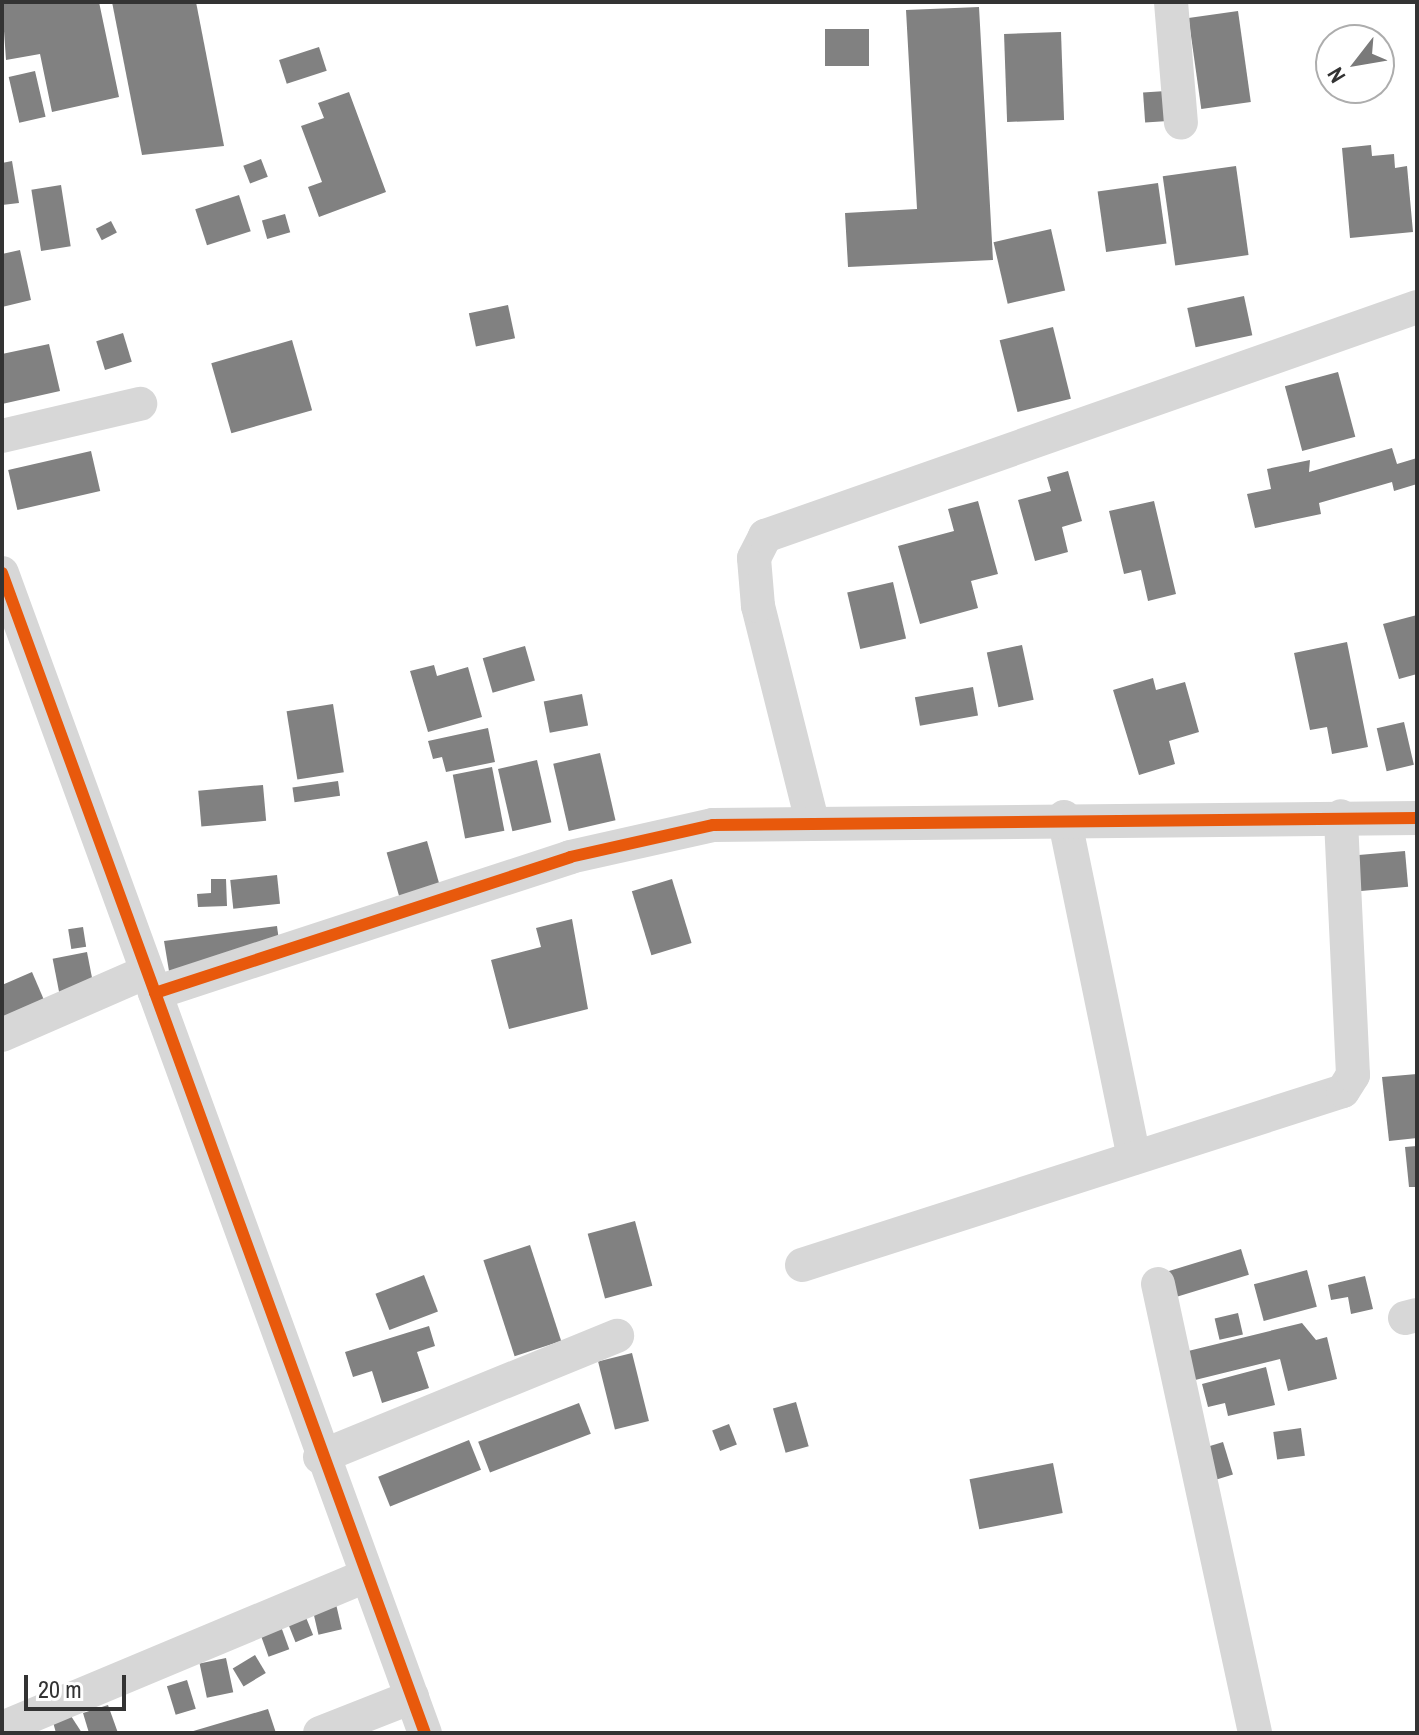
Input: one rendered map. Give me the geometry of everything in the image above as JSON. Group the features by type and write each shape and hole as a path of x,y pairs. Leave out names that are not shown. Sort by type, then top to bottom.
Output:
{"street":[{"path":"1171,2 1181,123"},
{"path":"812,821 758,606 754,558 765,536 1417,307"},
{"path":"2,436 140,404"},
{"path":"2,573 320,1457 425,1733"},
{"path":"802,1265 1349,1086 1341,816"},
{"path":"1064,817 1134,1158"},
{"path":"2,1035 151,982 611,845 713,825 1064,817 1417,818"},
{"path":"1158,1284 1255,1733"},
{"path":"320,1457 617,1336"},
{"path":"2,1728 365,1576"},
{"path":"320,1733 412,1697"}],"building":[{"path":"2,2 99,2 119,97 52,112 40,54 6,60"},
{"path":"112,2 196,2 224,146 142,155"},
{"path":"979,7 993,260 848,267 845,213 917,209 906,10"},
{"path":"1238,11 1251,102 1201,109 1188,18"},
{"path":"825,29 869,29 869,66 825,66"},
{"path":"1061,32 1064,120 1007,122 1004,34"},
{"path":"319,47 327,71 287,84 279,60"},
{"path":"35,71 46,117 19,123 9,77"},
{"path":"1166,91 1168,121 1145,123 1143,93"},
{"path":"349,92 386,192 319,217 308,187 322,182 301,126 324,118 318,103"},
{"path":"1371,145 1372,156 1394,154 1395,168 1407,166 1413,232 1350,238 1342,148"},
{"path":"261,159 268,177 250,184 243,166"},
{"path":"12,161 19,203 2,205 2,163"},
{"path":"1236,166 1249,255 1175,265 1163,176"},
{"path":"1158,183 1166,243 1106,252 1098,191"},
{"path":"61,185 71,246 41,251 31,190"},
{"path":"239,195 251,231 207,245 195,209"},
{"path":"285,214 290,232 267,239 262,221"},
{"path":"111,221 117,233 102,240 96,229"},
{"path":"1051,229 1065,290 1008,304 994,242"},
{"path":"20,250 31,300 2,307 2,254"},
{"path":"1244,296 1252,335 1196,347 1187,308"},
{"path":"508,305 515,338 476,347 469,313"},
{"path":"1053,327 1071,399 1018,412 1000,340"},
{"path":"123,333 132,362 105,370 96,341"},
{"path":"292,340 312,410 231,433 211,363"},
{"path":"49,344 60,391 2,404 2,354"},
{"path":"1338,372 1355,437 1302,451 1285,386"},
{"path":"1392,448 1397,464 1417,458 1417,484 1394,491 1392,482 1319,503 1321,514 1255,528 1247,494 1271,489 1267,469 1310,460 1309,472"},
{"path":"91,451 100,491 17,510 8,470"},
{"path":"1068,471 1082,521 1062,527 1068,552 1035,561 1018,500 1051,491 1047,477"},
{"path":"978,501 998,574 971,581 978,608 920,624 898,546 954,531 948,509"},
{"path":"1154,501 1176,594 1148,601 1141,570 1124,574 1109,511"},
{"path":"893,582 906,639 860,649 847,593"},
{"path":"1417,615 1417,674 1399,679 1383,624"},
{"path":"1347,642 1368,747 1332,754 1327,727 1310,730 1294,653"},
{"path":"1022,645 1034,700 998,707 987,652"},
{"path":"525,646 535,681 493,693 483,658"},
{"path":"434,665 437,676 468,667 482,717 428,732 410,671"},
{"path":"1153,678 1156,690 1185,682 1199,732 1169,741 1175,764 1139,775 1113,690"},
{"path":"973,687 978,716 920,726 915,697"},
{"path":"582,694 588,725 550,733 544,701"},
{"path":"333,704 344,772 297,780 287,711"},
{"path":"1404,722 1414,765 1387,771 1377,728"},
{"path":"488,728 495,762 446,772 442,757 433,759 428,741"},
{"path":"600,753 616,820 569,831 553,764"},
{"path":"537,760 551,822 512,831 498,769"},
{"path":"492,767 504,831 465,838 453,775"},
{"path":"338,781 340,796 295,802 292,787"},
{"path":"263,785 266,821 201,827 198,791"},
{"path":"427,841 440,886 400,898 387,853"},
{"path":"1405,851 1408,887 1347,892 1344,856"},
{"path":"277,875 280,904 233,909 230,880"},
{"path":"211,879 226,879 227,906 198,907 197,894 211,893"},
{"path":"672,879 692,943 651,955 632,891"},
{"path":"572,919 588,1009 509,1029 491,960 541,947 536,928"},
{"path":"277,926 280,949 169,971 164,941"},
{"path":"83,927 86,947 71,949 68,929"},
{"path":"87,952 94,988 60,995 53,959"},
{"path":"32,972 44,1000 2,1019 2,985"},
{"path":"1417,1074 1417,1138 1389,1141 1382,1077"},
{"path":"1417,1146 1417,1187 1409,1187 1405,1147"},
{"path":"635,1221 652,1286 605,1298 588,1234"},
{"path":"530,1245 561,1341 515,1356 483,1260"},
{"path":"1241,1249 1249,1275 1164,1301 1156,1275"},
{"path":"1307,1270 1317,1307 1264,1321 1254,1284"},
{"path":"424,1275 438,1311 389,1330 375,1294"},
{"path":"1365,1276 1373,1309 1351,1314 1348,1297 1331,1300 1328,1285"},
{"path":"1238,1313 1243,1334 1220,1340 1215,1318"},
{"path":"1302,1323 1316,1340 1327,1337 1337,1379 1288,1391 1280,1359 1187,1382 1180,1353"},
{"path":"429,1326 435,1346 417,1352 429,1388 382,1403 372,1371 353,1377 345,1352"},
{"path":"632,1353 649,1421 615,1429 598,1361"},
{"path":"1266,1367 1275,1405 1228,1416 1225,1403 1208,1407 1202,1384"},
{"path":"796,1402 809,1446 786,1453 773,1409"},
{"path":"579,1403 591,1434 490,1473 478,1442"},
{"path":"729,1424 737,1445 720,1451 712,1430"},
{"path":"1301,1428 1305,1456 1277,1460 1273,1432"},
{"path":"469,1440 481,1470 390,1506 378,1477"},
{"path":"1223,1442 1233,1475 1205,1483 1195,1450"},
{"path":"1053,1463 1063,1513 979,1529 970,1479"},
{"path":"336,1604 342,1629 318,1635 313,1609"},
{"path":"303,1610 313,1635 295,1642 285,1617"},
{"path":"279,1621 289,1649 269,1657 258,1629"},
{"path":"255,1655 266,1673 244,1686 233,1668"},
{"path":"226,1658 233,1692 207,1698 200,1664"},
{"path":"187,1680 196,1709 176,1715 167,1686"},
{"path":"108,1705 118,1733 89,1733 83,1713"},
{"path":"268,1709 276,1733 190,1732"},
{"path":"71,1716 82,1733 56,1733 53,1722"}],"cycle path":[{"path":"2,573 425,1733"},
{"path":"155,993 570,857 713,825 1417,818"}]}
